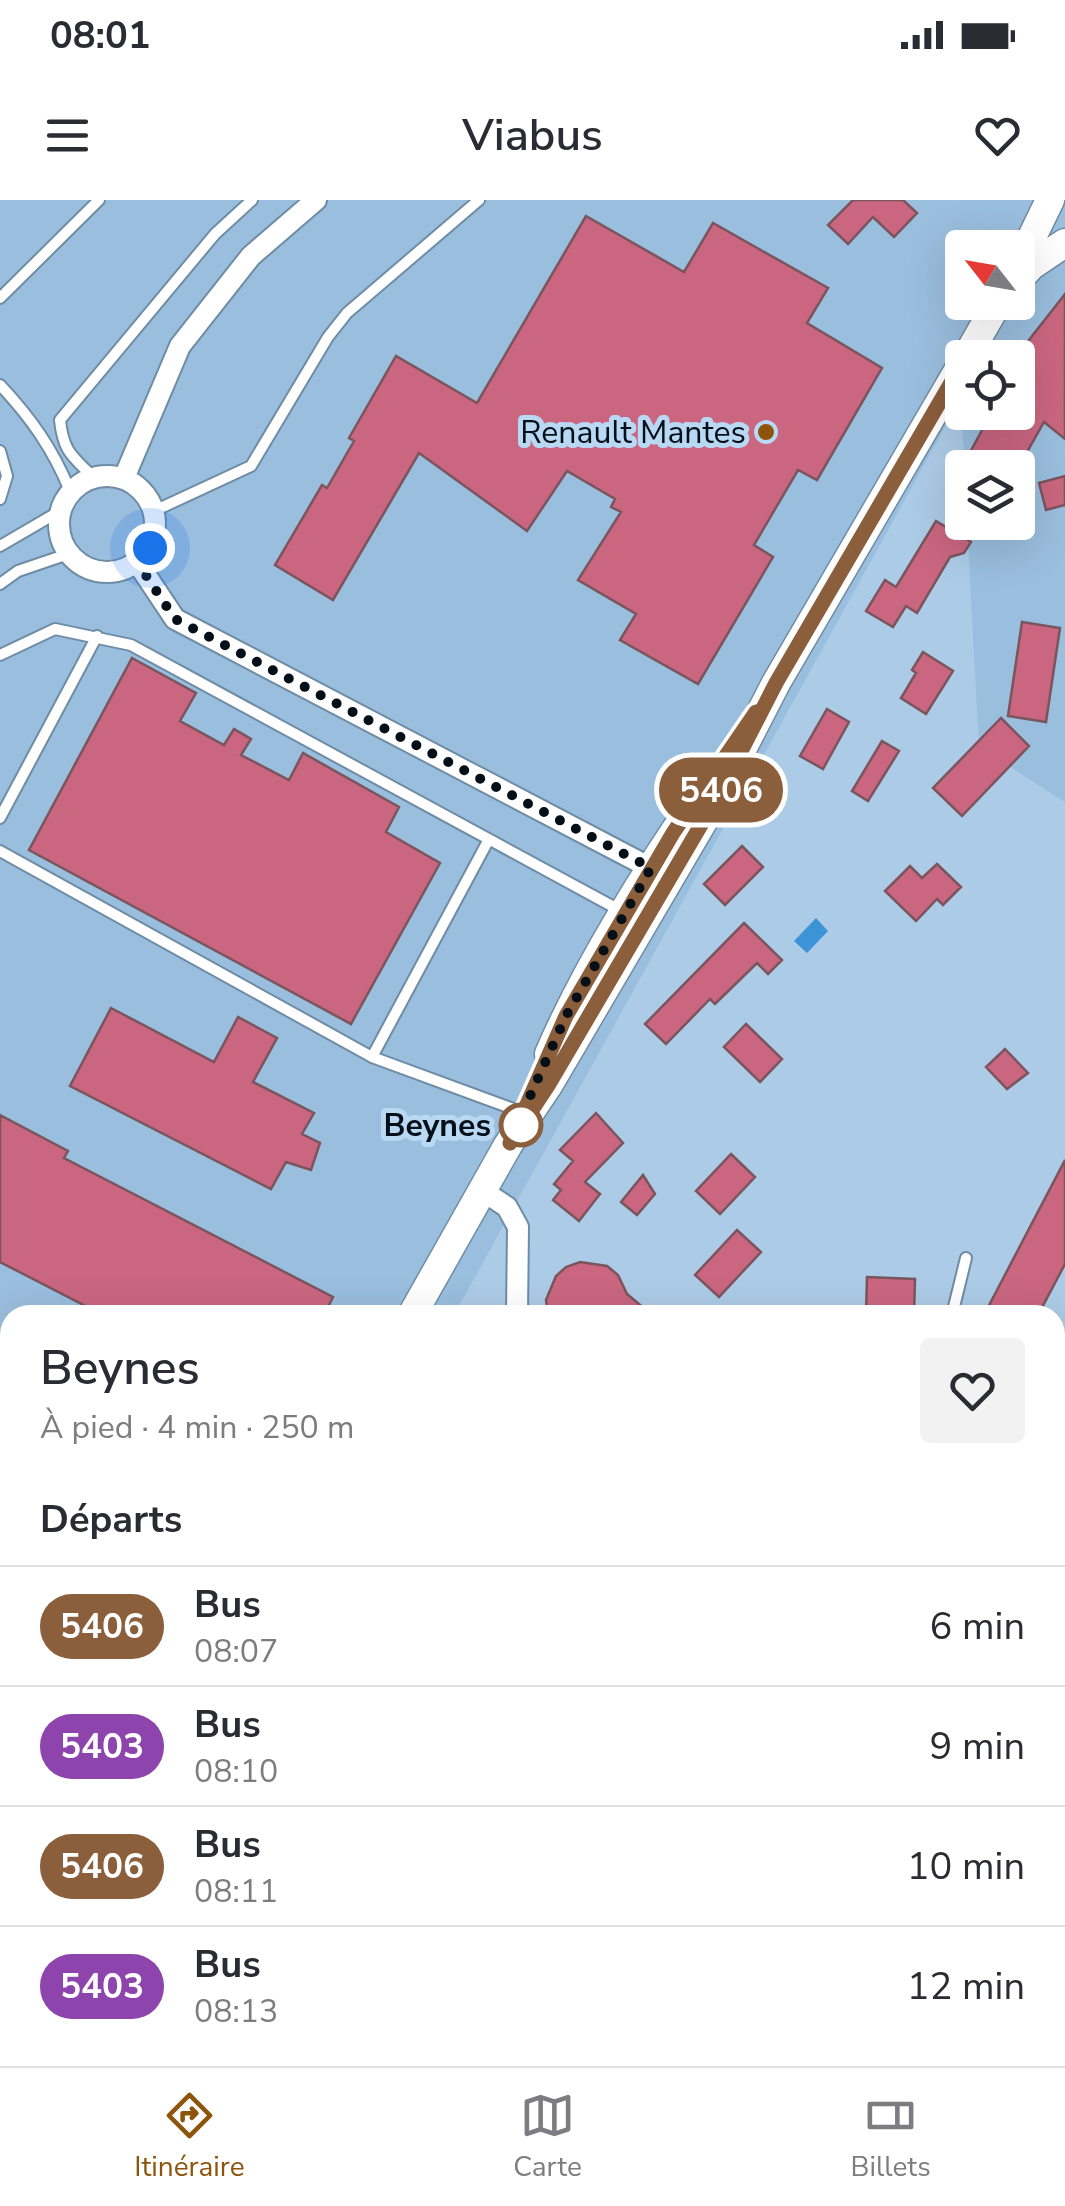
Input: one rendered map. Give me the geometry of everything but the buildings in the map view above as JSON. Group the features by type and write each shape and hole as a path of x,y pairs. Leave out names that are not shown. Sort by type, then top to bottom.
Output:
{"main road":[{"path":"1035,244 1055,202"},
{"path":"1035,263 1065,243"},
{"path":"1035,267 1065,257"},
{"path":"418,1305 526,1113 566,1016 630,925 945,394"}],"street":[{"path":"124,478 180,346 250,256 316,200"},
{"path":"93,477 124,478 148,497 154,511 155,530 150,548 124,570 94,571 68,554 58,526 60,511 70,491 93,477"},
{"path":"137,562 175,619 660,874"},
{"path":"482,1191 507,1207 518,1227 516,1305"}],"lane":[{"path":"0,298 99,200"},
{"path":"93,477 62,442 60,420 215,234 252,200"},
{"path":"154,511 251,466 328,337 347,313 478,200"},
{"path":"0,385 34,422 57,459 70,491"},
{"path":"34,422 60,420"},
{"path":"0,451 7,476 0,499"},
{"path":"0,546 60,511"},
{"path":"0,584 18,570 68,554"},
{"path":"0,656 55,630 132,645 488,841 630,925"},
{"path":"0,818 97,636"},
{"path":"372,1057 488,841"},
{"path":"0,850 372,1057 526,1113"},
{"path":"954,1305 966,1258"}],"shaded area":[{"path":"0,200 1065,200 1065,802 979,747 968,540 1035,540 1035,450 964,450 962,430 1035,430 1035,340 945,340 945,427 460,1305 0,1305"}],"water":[{"path":"816,918 828,931 807,953 794,941"}],"bus line":[{"name":"5406","path":"756,712 651,868 566,1016 510,1143 549,1084 718,796 776,683 945,393"}],"place":[{"name":"Renault Mantes","path":"766,432"},
{"name":"Beynes","path":"521,1125"}],"route":[{"path":"150,548 137,562 175,619 651,868 566,1016 523,1112 528,1115 521,1125"}]}
